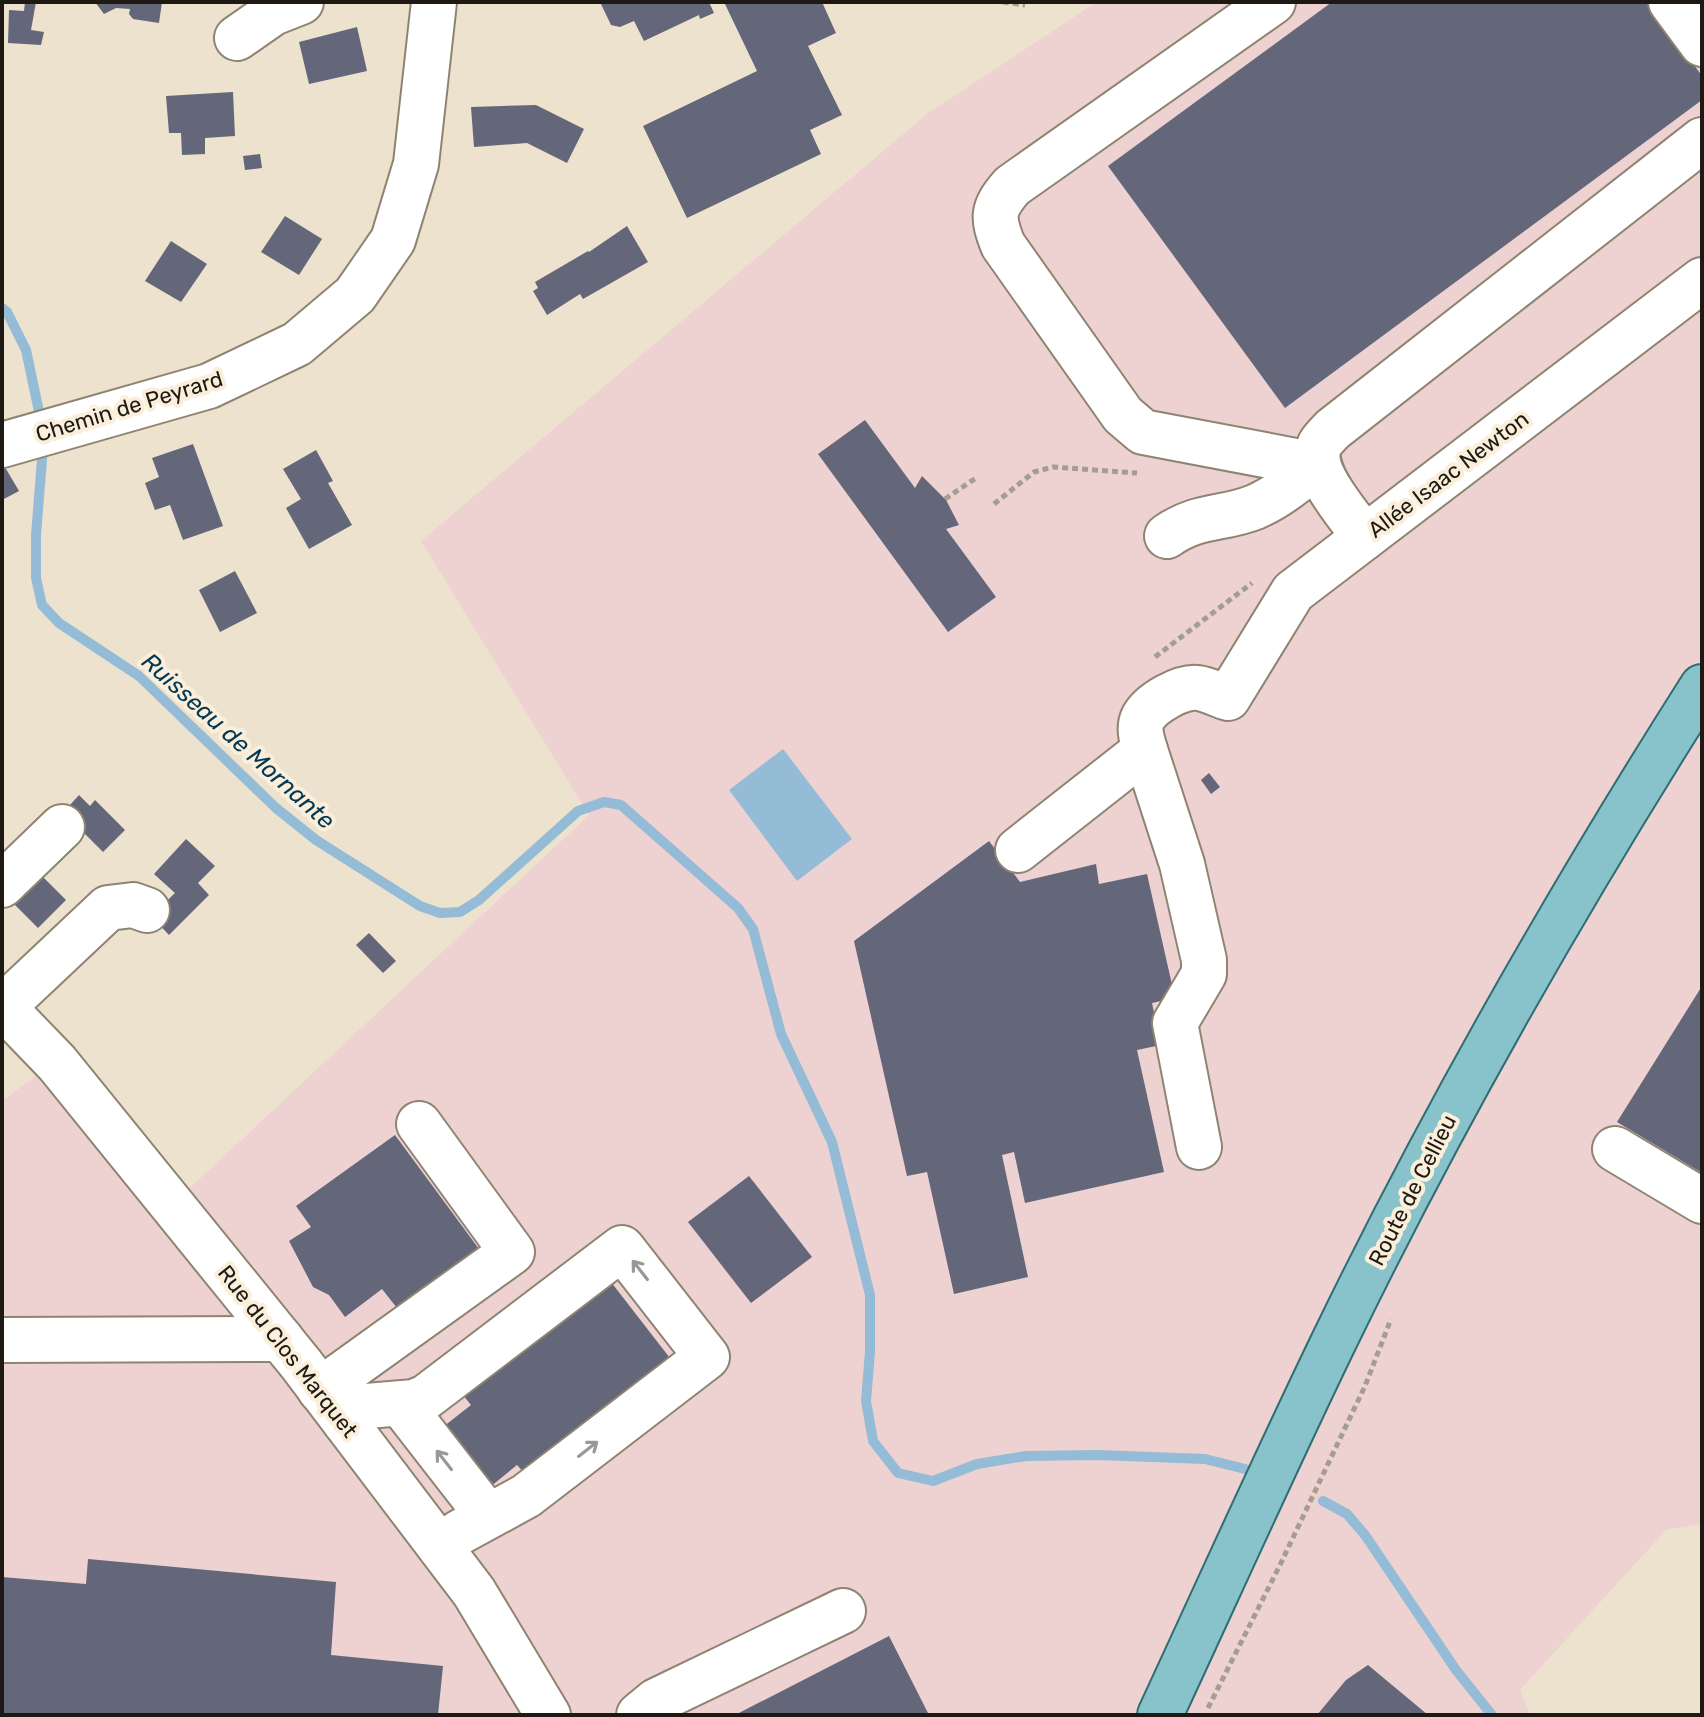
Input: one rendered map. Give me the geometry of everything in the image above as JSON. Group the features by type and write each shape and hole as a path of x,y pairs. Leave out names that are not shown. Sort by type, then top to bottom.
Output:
{"main road":[{"name":"Route de Cellieu","path":"1160,1715 1335,1340 1455,1106 1606,839 1702,687"}],"street":[{"path":"237,38 273,13 301,2"},
{"name":"Chemin de Peyrard","path":"27,437 209,386 297,344 355,295 393,240 416,164 434,2"},
{"path":"1273,2 1012,186 997,203 994,223 1003,245 1123,415 1143,432 1317,465"},
{"path":"1671,2 1702,44"},
{"path":"1365,537 1317,465 1320,444 1333,429 1702,140"},
{"name":"Allée Isaac Newton","path":"1145,750 1140,731 1143,718 1157,703 1181,691 1198,688 1228,698 1293,592 1702,280"},
{"path":"1167,536 1192,521 1251,509 1274,499 1317,465"},
{"path":"1018,850 1145,750 1182,864 1204,960 1204,974 1175,1023 1199,1147"},
{"path":"2,885 62,827"},
{"path":"2,1007 108,908 133,905 147,910"},
{"name":"Rue du Clos Marquet","path":"2,1007 57,1063 281,1339 474,1592 548,1715"},
{"path":"332,1406 512,1252 419,1124"},
{"path":"1615,1149 1702,1201"},
{"path":"332,1406 401,1404 426,1397 622,1248 707,1357 526,1496 440,1547"},
{"path":"2,1340 281,1339"},
{"path":"401,1404 488,1516"},
{"path":"639,1715 656,1701 843,1611"}],"path":[{"path":"1003,2 1025,5"},
{"path":"994,504 1042,469 1053,467 1141,473"},
{"path":"945,499 976,478"},
{"path":"1203,1715 1237,1653 1358,1400 1394,1308"}],"shaded area":[{"path":"1097,2 1702,2 1702,1524 1666,1530 1520,1690 1530,1715 2,1715 2,1101 45,1069 162,1214 589,815 421,541 927,114"}],"water":[{"path":"783,749 852,839 797,881 729,790"}],"building":[{"path":"25,2 36,2 31,30 44,32 41,45 8,43 9,10 24,11"},
{"path":"95,2 162,2 159,23 133,19 130,9 116,8 104,14"},
{"path":"600,2 709,2 714,13 700,19 699,15 644,41 634,21 620,27 611,25"},
{"path":"724,2 822,2 836,33 808,46 842,115 810,130 821,154 687,218 643,126 757,71"},
{"path":"1332,2 1648,2 1702,76 1702,100 1285,408 1108,166"},
{"path":"357,27 367,71 309,84 299,42"},
{"path":"233,92 235,136 205,138 205,154 182,155 181,133 169,133 166,96"},
{"path":"536,105 584,129 567,163 527,143 474,147 471,107"},
{"path":"260,154 262,168 245,170 243,156"},
{"path":"285,216 322,239 299,275 261,252"},
{"path":"627,226 648,262 583,299 580,294 547,315 533,291 538,288 535,282 589,252"},
{"path":"171,241 207,264 181,302 145,281"},
{"path":"865,420 915,488 922,476 946,500 959,525 946,529 996,597 948,632 818,454"},
{"path":"193,444 223,526 183,540 170,505 155,510 145,483 159,477 152,458"},
{"path":"316,450 333,481 328,483 352,525 309,549 286,508 301,499 283,469"},
{"path":"2,462 19,491 2,500"},
{"path":"235,571 257,613 220,632 199,590"},
{"path":"1209,773 1220,787 1211,794 1201,780"},
{"path":"79,795 90,806 95,800 125,830 103,852 83,832 60,816"},
{"path":"186,839 215,866 198,883 209,895 169,935 151,916 175,893 154,874"},
{"path":"989,841 1020,882 1096,864 1099,884 1147,874 1175,998 1152,1003 1161,1045 1137,1050 1164,1172 1025,1203 1014,1152 1002,1155 1028,1277 954,1294 927,1172 907,1176 854,941"},
{"path":"33,867 66,900 38,928 5,895"},
{"path":"369,933 396,961 383,973 356,945"},
{"path":"1702,986 1702,1173 1617,1122"},
{"path":"395,1135 479,1249 397,1308 382,1289 345,1317 329,1295 313,1287 289,1241 311,1227 296,1206"},
{"path":"749,1176 812,1257 751,1303 688,1222"},
{"path":"611,1282 673,1362 526,1475 517,1465 490,1487 443,1427 471,1405 463,1395"},
{"path":"88,1559 336,1582 331,1655 443,1666 438,1715 2,1715 2,1577 86,1584"},
{"path":"889,1636 929,1715 735,1715"},
{"path":"1368,1665 1428,1715 1317,1715 1346,1680"}],"waterway":[{"name":"Ruisseau de Mornante","path":"2,308 26,350 41,421"},
{"name":"Ruisseau de Mornante","path":"43,447 36,535 36,578 42,605 59,623 139,676 276,808 316,840 420,906 440,913 460,912 479,900 578,811 604,802 621,805 738,908 753,929 781,1034 832,1142 870,1295 866,1401 873,1441 898,1473 933,1481 977,1464 1026,1456 1098,1455 1205,1459 1245,1469"},
{"name":"Ruisseau de Mornante","path":"1323,1501 1347,1514 1365,1535 1456,1670 1492,1715"}]}
